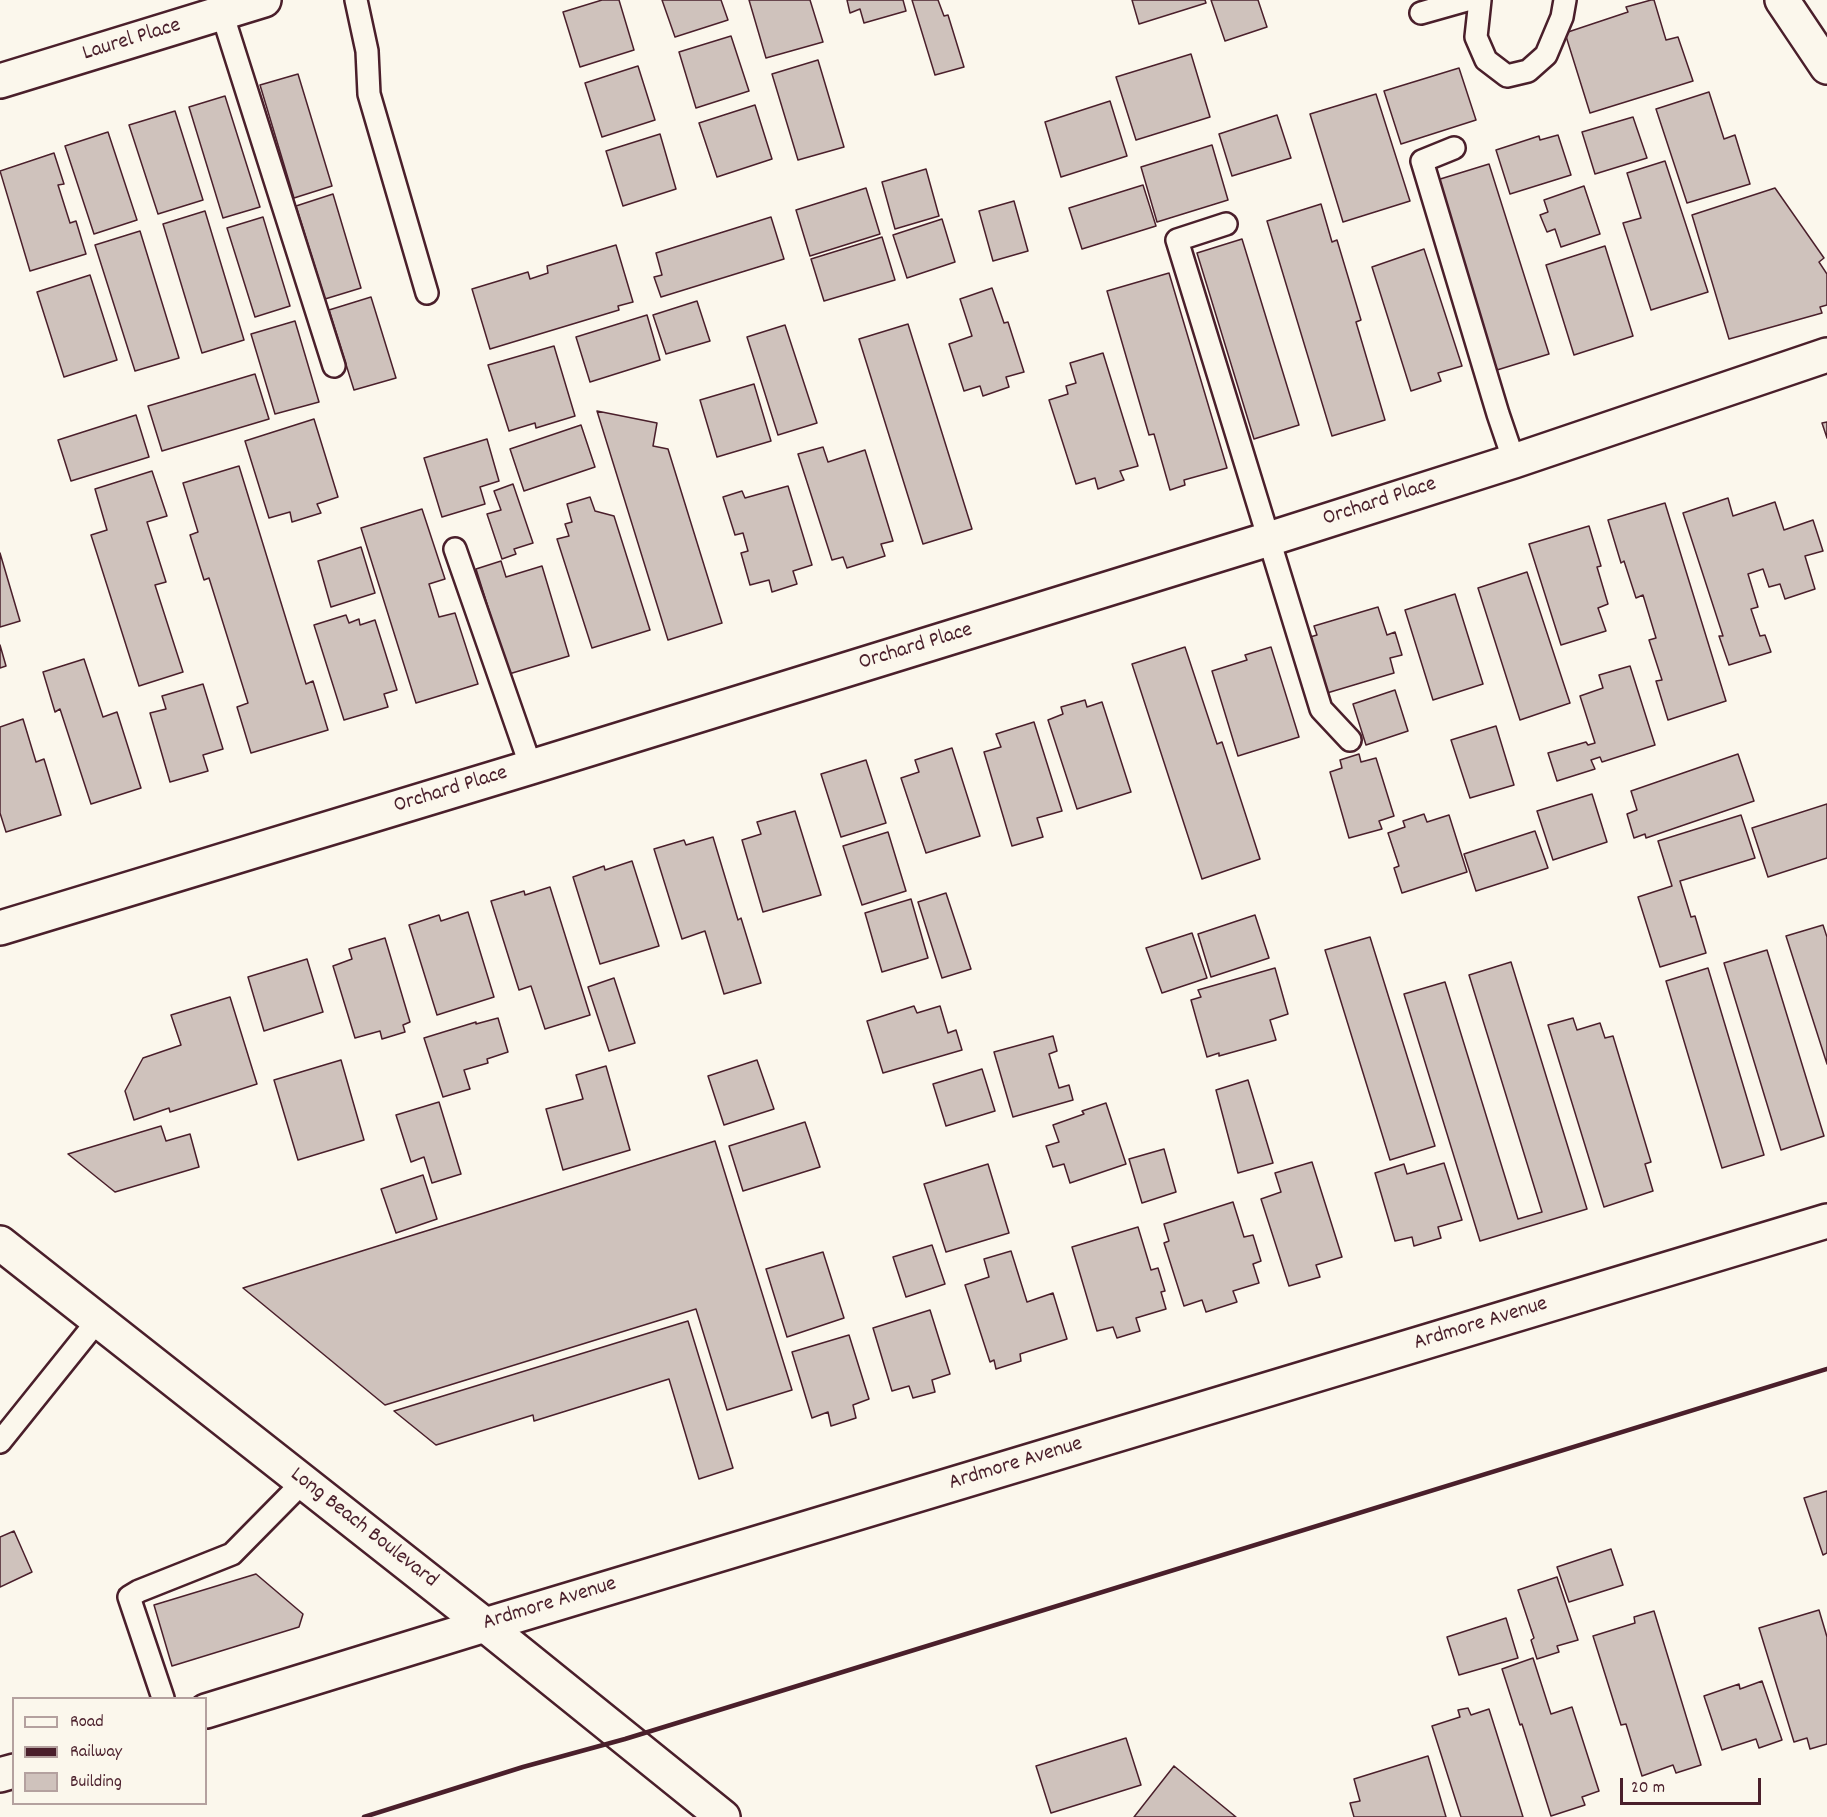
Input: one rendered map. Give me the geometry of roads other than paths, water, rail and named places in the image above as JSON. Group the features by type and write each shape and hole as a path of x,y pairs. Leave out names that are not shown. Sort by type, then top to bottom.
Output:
{"street":[{"name":"Laurel Place","path":"0,81 264,0"},
{"path":"1782,0 1827,66"},
{"name":"Orchard Place","path":"0,928 1269,539 1514,461 1827,355"},
{"name":"Ardmore Avenue","path":"207,1711 1827,1221"},
{"name":"Long Beach Boulevard","path":"0,1243 485,1625 723,1817"}],"lane":[{"path":"356,0 367,51 369,94 427,293"},
{"path":"1421,13 1467,0"},
{"path":"1480,0 1476,38 1486,60 1507,76 1528,71 1546,55 1562,17 1565,0"},
{"path":"222,13 334,366"},
{"path":"1454,148 1422,161 1514,461"},
{"path":"1226,224 1178,240 1322,709 1350,740"},
{"path":"454,549 531,767"},
{"path":"0,1442 98,1320"},
{"path":"163,1697 129,1597 232,1554 303,1482"}],"railway":[{"path":"364,1817 523,1767 625,1739 1827,1369"}]}
